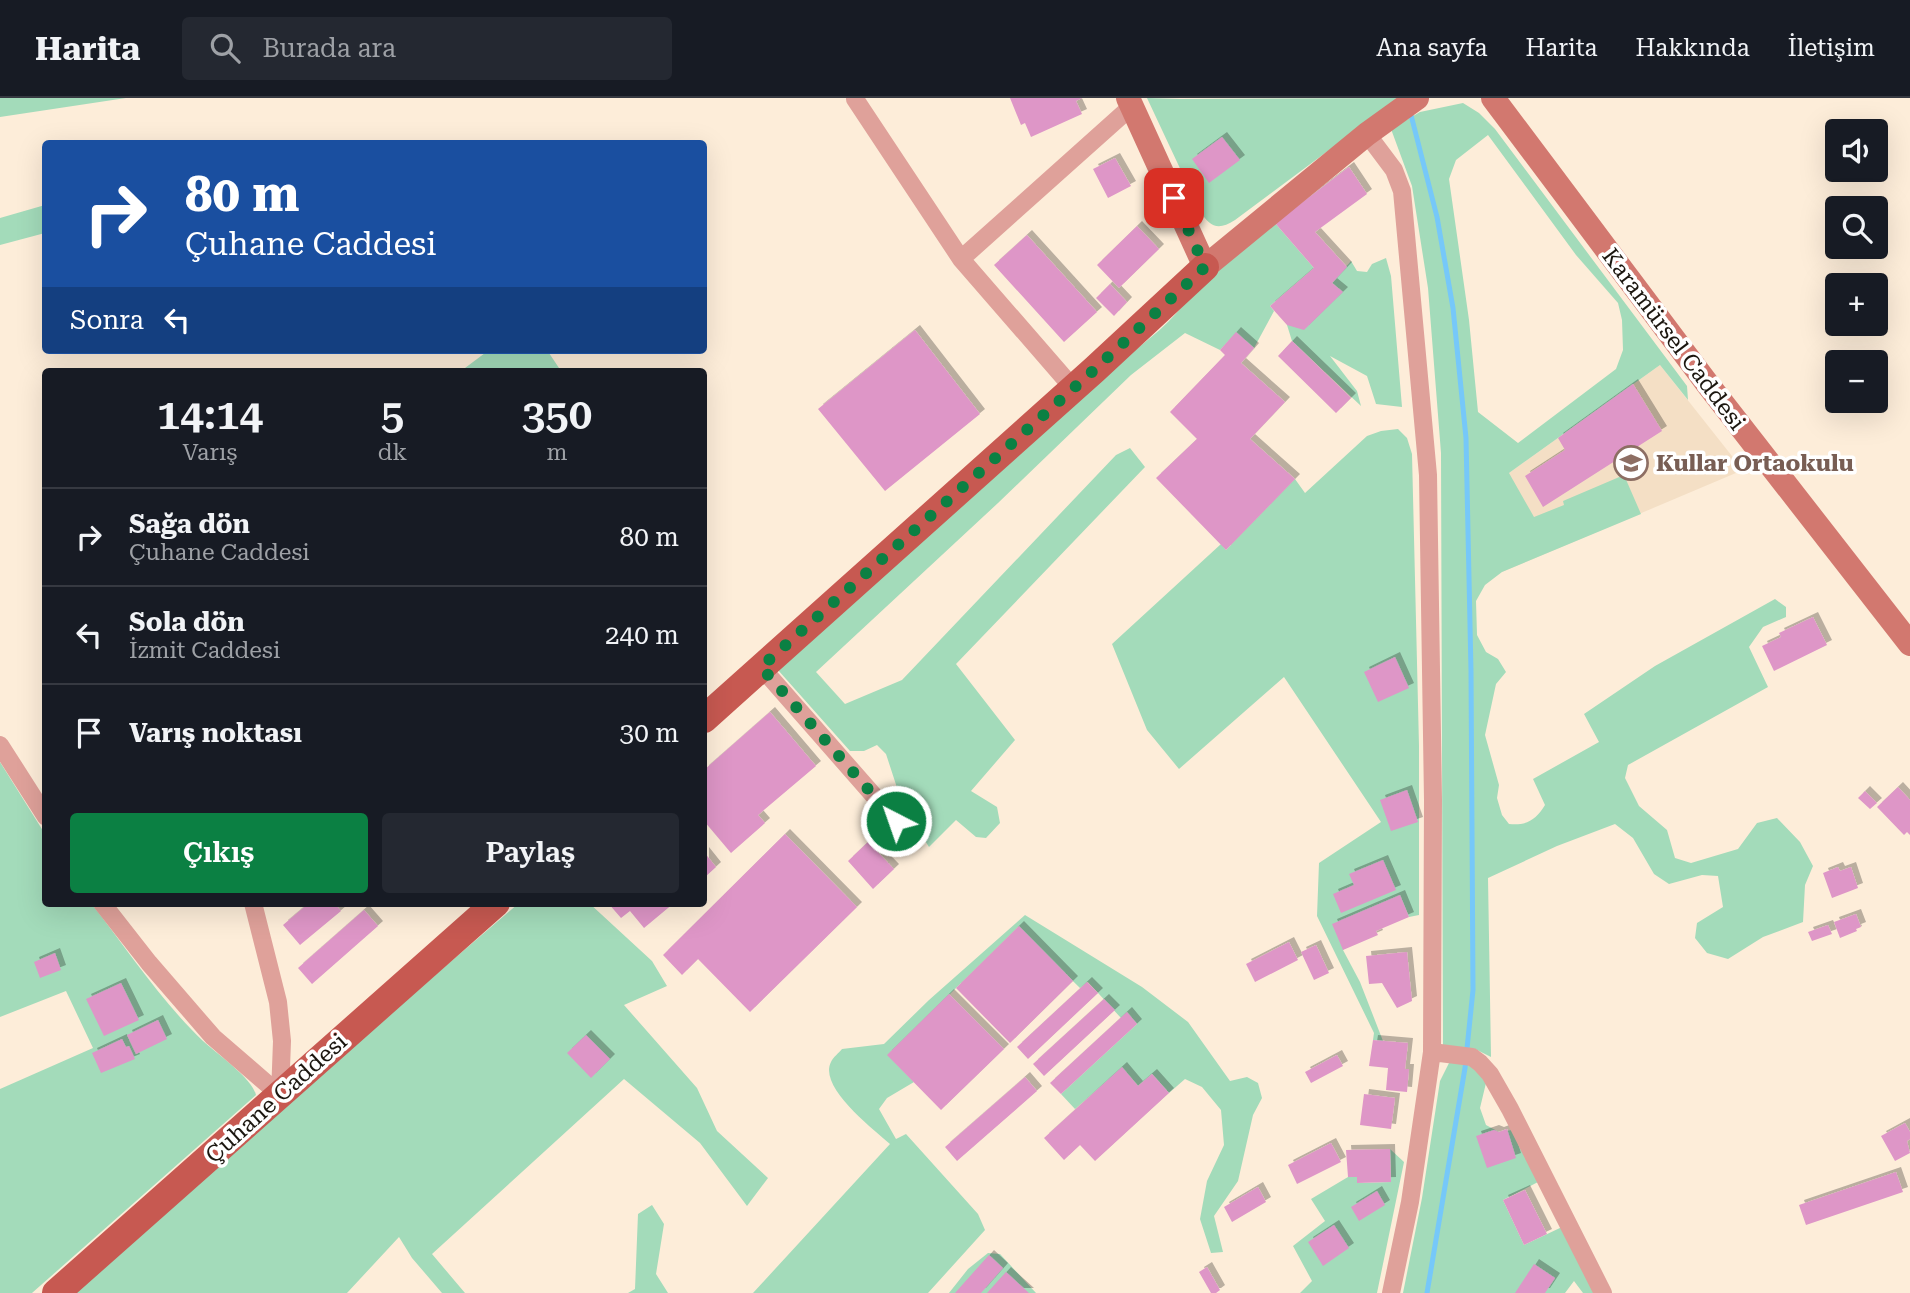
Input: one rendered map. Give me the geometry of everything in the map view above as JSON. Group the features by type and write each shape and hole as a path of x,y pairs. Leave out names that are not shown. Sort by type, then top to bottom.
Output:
{"main road":[{"path":"707,716 1205,267 1375,127 1418,98"},
{"name":"Karamürsel Caddesi","path":"1493,98 1709,386 1910,644"},
{"path":"1130,102 1205,267"},
{"name":"Çuhane Caddesi","path":"56,1293 492,907"}],"street":[{"path":"855,99 961,259 1073,388"},
{"path":"961,259 1130,102"},
{"path":"1375,127 1402,191 1428,475 1433,800 1442,1053 1391,1293"},
{"path":"761,667 896,821"},
{"path":"0,745 42,811"},
{"path":"105,907 214,1037 280,1096"},
{"path":"254,907 278,1002 282,1041 280,1096"},
{"path":"1442,1053 1472,1057 1499,1088 1603,1293"}],"shaded area":[{"name":"Kullar Ortaokulu","path":"1660,365 1743,470 1502,572 1509,473"}],"green space":[{"path":"0,98 126,98 0,117"},
{"path":"1147,98 1399,98 1235,220 1215,226 1207,221 1200,211"},
{"path":"1463,103 1479,113 1495,129 1687,386 1688,400 1660,365 1509,473 1534,517 1564,505 1563,501 1624,475 1641,514 1502,572 1485,585 1476,601 1477,635 1486,652 1498,659 1506,672 1496,684 1485,735 1499,785 1497,798 1502,815 1509,824 1521,824 1538,815 1545,805 1533,779 1599,742 1584,714 1655,666 1775,599 1786,607 1786,617 1763,627 1749,647 1768,687 1628,765 1625,778 1639,806 1667,830 1675,858 1691,863 1738,849 1757,823 1777,818 1800,842 1813,866 1805,885 1803,922 1763,937 1728,959 1707,953 1695,938 1697,923 1723,907 1718,876 1702,875 1669,884 1654,874 1633,838 1615,824 1557,846 1488,878 1491,1057 1475,1049 1443,1045 1441,453 1428,288 1412,186 1391,129 1420,112","holes":["1488,135 1576,255 1618,303 1622,320 1623,350 1616,369 1518,443 1478,412 1469,320 1449,179 1456,160"]},
{"path":"42,206 42,234 0,245 0,218"},
{"path":"1275,223 1314,268 1270,306 1274,311 1254,348 1236,333 1220,350 1185,333 1131,375 816,672 845,704 902,680 1116,455 1130,448 1145,467 956,664 1015,740 971,791 997,807 1000,823 986,838 976,837 956,820 929,847 903,806 886,754 877,745 864,751 850,751 778,670 1122,360 1160,330 1192,293"},
{"path":"1386,258 1391,276 1402,407 1376,404 1367,376 1330,356 1357,391 1361,406 1292,341 1287,325 1342,292 1332,283 1351,261 1357,271 1367,272 1372,264"},
{"path":"484,354 550,354 559,368 465,368"},
{"path":"1398,429 1407,438 1412,454 1419,746 1419,915 1409,917 1400,896 1343,950 1360,982 1383,1041 1373,1040 1374,1033 1317,916 1319,863 1381,822 1284,677 1179,769 1147,730 1112,644 1221,544 1226,550 1295,479 1305,493 1367,436"},
{"path":"0,762 42,829 42,907 94,907 173,1009 203,1041 248,1081 256,1095 32,1293 0,1293 0,1089 93,1048 66,991 0,1017"},
{"path":"514,907 593,907 652,961 667,986 624,1005 697,1088 717,1131 768,1178 747,1206 700,1143 624,1079 432,1254 465,1293 442,1293 412,1258 399,1237 347,1293 73,1293 307,1085"},
{"path":"1025,915 1142,987 1188,1022 1230,1081 1247,1077 1258,1083 1262,1098 1253,1115 1238,1181 1214,1216 1223,1252 1211,1253 1200,1219 1207,1181 1224,1145 1221,1110 1202,1087 1185,1079 1169,1093 1152,1074 1138,1086 1122,1068 1075,1109 1061,1094 1137,1024 1127,1013 1121,1018 1088,982 1080,988 1018,927 888,1055 914,1082 887,1098 879,1109 896,1139 906,1134 978,1214 985,1230 928,1293 753,1293 890,1144 839,1095 829,1072 833,1058 842,1049 884,1044"},
{"path":"1449,1063 1471,1066 1482,1077 1486,1083 1480,1108 1486,1125 1499,1132 1512,1130 1538,1182 1503,1200 1524,1245 1562,1227 1596,1293 1583,1293 1574,1281 1565,1293 1403,1293 1422,1198 1440,1081"},
{"path":"1390,1149 1404,1162 1377,1293 1300,1293 1312,1281 1293,1246 1325,1221 1311,1199 1348,1177 1357,1177 1357,1183 1391,1182"},
{"path":"652,1205 664,1224 656,1274 668,1293 628,1293 635,1289 638,1214"},
{"path":"988,1253 1000,1254 1036,1293 949,1293 968,1269"}],"building":[{"path":"1010,98 1082,98 1076,101 1082,114 1031,137 1025,123 1021,125"},
{"path":"1222,137 1240,160 1209,183 1192,159"},
{"path":"1115,158 1131,186 1108,198 1093,169"},
{"path":"1349,167 1367,194 1315,232 1347,267 1332,283 1343,292 1304,330 1287,325 1270,306 1314,268 1275,223"},
{"path":"1137,226 1159,249 1119,288 1097,265"},
{"path":"1027,235 1097,312 1064,342 994,265"},
{"path":"1110,284 1127,302 1114,316 1096,298"},
{"path":"915,330 980,414 885,491 818,409"},
{"path":"1236,332 1254,348 1241,363 1285,402 1250,439 1295,479 1226,550 1156,478 1197,439 1170,412 1225,355 1220,350"},
{"path":"1292,341 1351,398 1336,413 1278,356"},
{"path":"1633,384 1662,431 1543,507 1525,476 1565,450 1558,438"},
{"path":"1813,617 1827,645 1774,671 1762,646 1781,637 1779,633"},
{"path":"1395,657 1409,688 1378,702 1364,672"},
{"path":"770,712 816,766 758,815 765,823 731,853 707,825 707,767"},
{"path":"1898,787 1910,800 1910,835 1907,832 1904,835 1877,807"},
{"path":"1407,790 1418,822 1391,831 1380,800"},
{"path":"1865,791 1877,803 1870,809 1858,798"},
{"path":"785,834 857,907 750,1012 698,959 682,975 663,955"},
{"path":"868,842 894,869 873,889 848,861"},
{"path":"707,856 716,867 707,875"},
{"path":"1383,860 1396,890 1341,913 1333,894 1354,885 1349,874"},
{"path":"1838,867 1840,871 1851,867 1858,888 1832,898 1823,873"},
{"path":"1400,895 1409,917 1376,931 1378,935 1343,950 1332,924"},
{"path":"304,907 338,907 341,911 300,945 283,925"},
{"path":"611,907 669,907 644,928 630,911 621,918"},
{"path":"364,910 378,926 312,984 298,968"},
{"path":"1856,914 1861,927 1840,938 1834,922"},
{"path":"1828,925 1832,934 1812,941 1808,932"},
{"path":"1019,926 1073,981 1010,1043 956,988"},
{"path":"1289,942 1298,960 1255,982 1246,964"},
{"path":"1316,945 1329,973 1314,980 1301,952"},
{"path":"1407,952 1412,1001 1397,1008 1382,983 1369,984 1366,956"},
{"path":"55,953 61,970 40,978 34,962"},
{"path":"1087,982 1098,993 1028,1059 1017,1047"},
{"path":"121,983 139,1020 104,1036 86,999"},
{"path":"949,994 1004,1049 941,1110 887,1055"},
{"path":"1104,999 1115,1010 1044,1076 1033,1064"},
{"path":"1127,1012 1137,1024 1061,1094 1050,1083"},
{"path":"158,1020 167,1039 136,1054 127,1035"},
{"path":"586,1035 610,1059 591,1078 567,1053"},
{"path":"122,1039 135,1059 101,1073 92,1053"},
{"path":"1373,1040 1408,1043 1405,1069 1409,1069 1407,1092 1386,1090 1388,1068 1369,1066"},
{"path":"1337,1055 1343,1066 1311,1083 1305,1072"},
{"path":"1122,1067 1138,1086 1152,1074 1169,1093 1095,1161 1080,1145 1064,1160 1044,1138"},
{"path":"1025,1077 1037,1091 957,1161 945,1147"},
{"path":"1364,1094 1395,1098 1391,1129 1360,1125"},
{"path":"1905,1123 1910,1132 1910,1139 1907,1141 1910,1153 1895,1161 1881,1136"},
{"path":"1507,1129 1516,1158 1487,1168 1476,1136"},
{"path":"1331,1143 1341,1162 1297,1184 1288,1165"},
{"path":"1390,1149 1391,1182 1357,1183 1357,1177 1348,1177 1346,1150"},
{"path":"1896,1172 1903,1192 1806,1225 1799,1205"},
{"path":"1258,1187 1266,1202 1232,1222 1224,1207"},
{"path":"1525,1190 1547,1234 1524,1245 1503,1200"},
{"path":"1377,1191 1385,1205 1359,1221 1351,1207"},
{"path":"1334,1225 1349,1248 1323,1266 1308,1242"},
{"path":"989,1255 1003,1268 981,1293 955,1293"},
{"path":"1534,1264 1555,1278 1545,1293 1515,1293"},
{"path":"1207,1267 1220,1290 1216,1293 1211,1293 1199,1272"},
{"path":"1006,1272 1029,1293 987,1293"}],"waterway":[{"path":"1410,111 1437,217 1453,308 1466,438 1471,671 1473,990 1465,1068 1427,1293"}],"place":[{"name":"Kullar Ortaokulu","path":"1631,463"}],"route":[{"path":"896,821 761,667 1094,370 1205,267 1174,198"}]}
